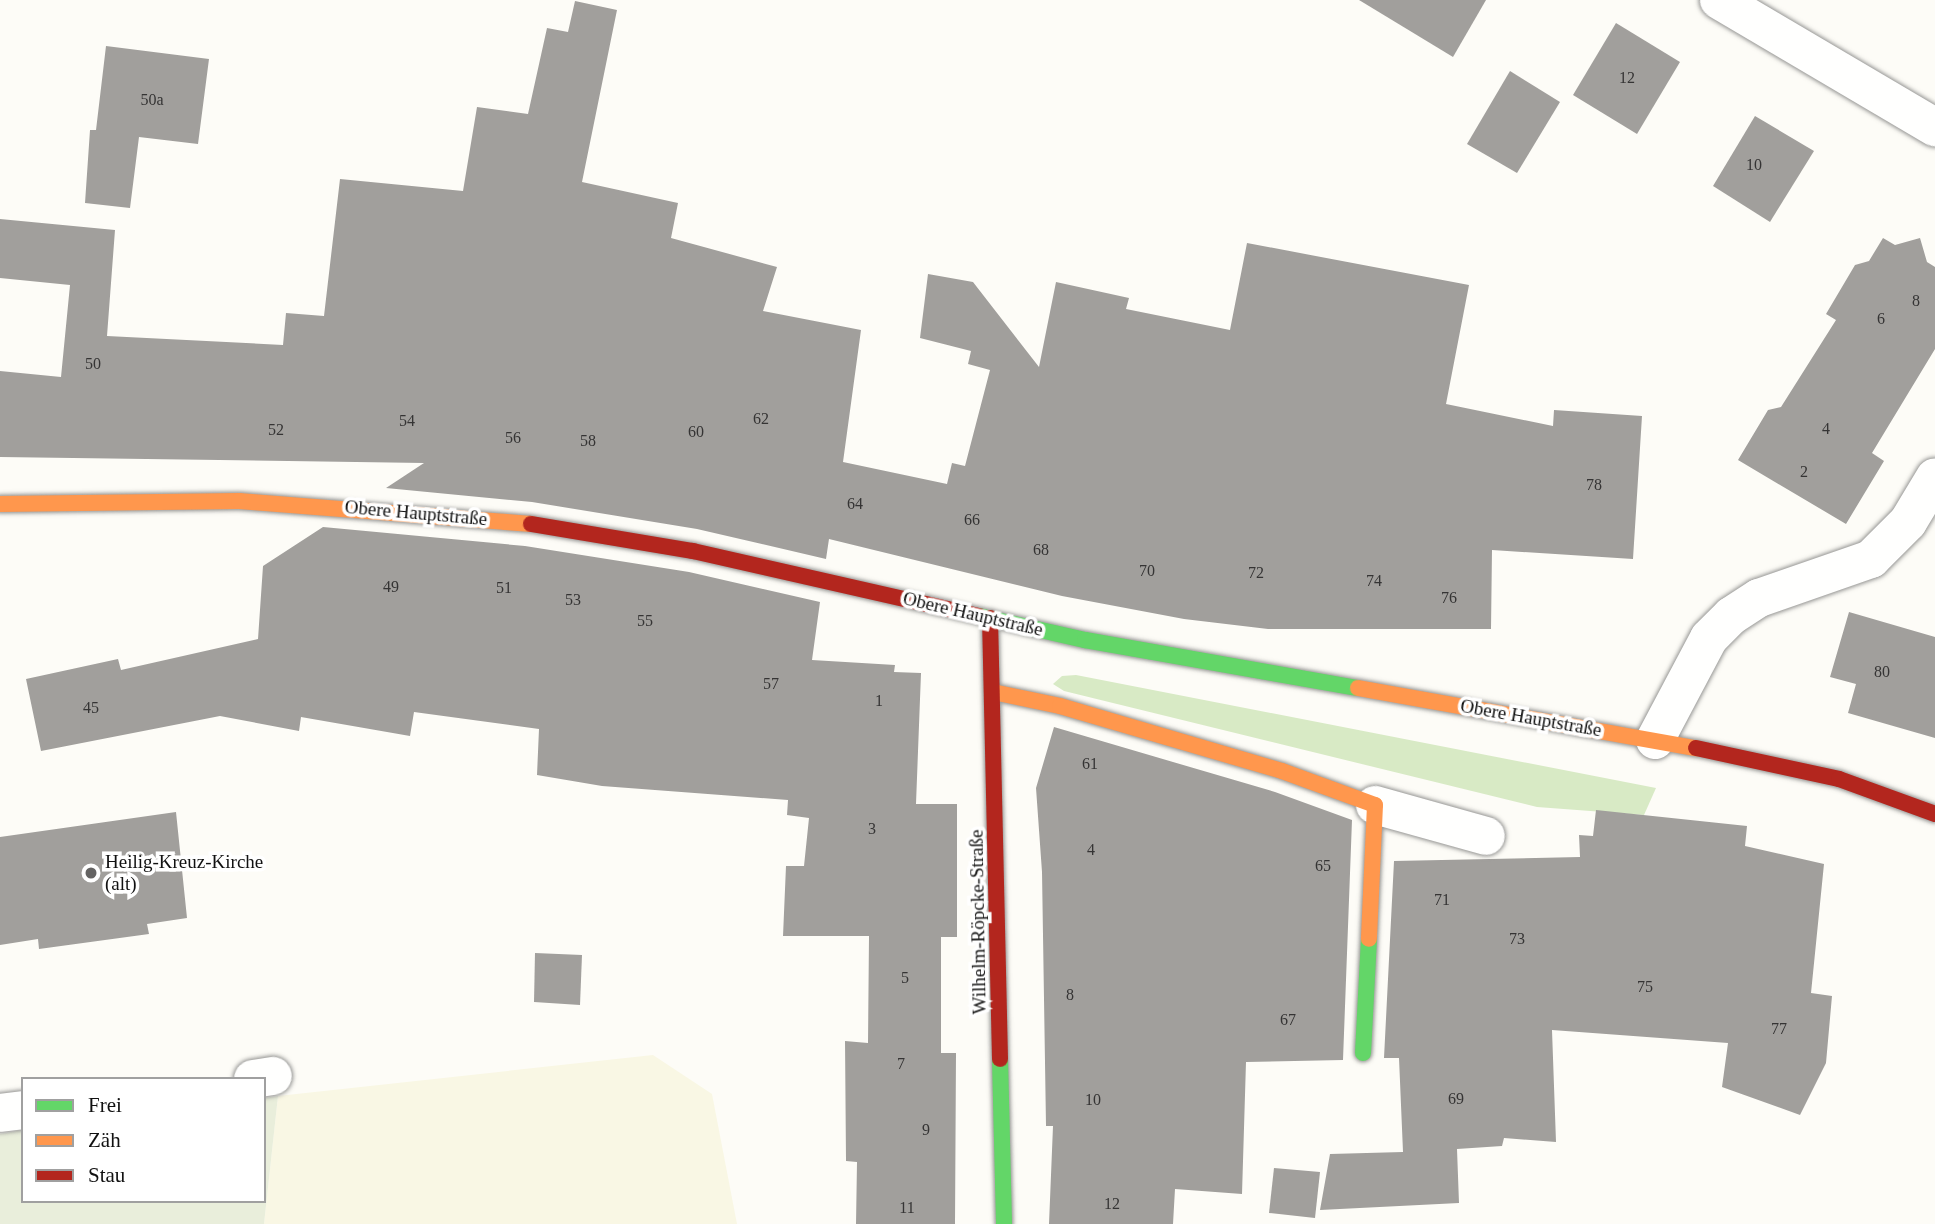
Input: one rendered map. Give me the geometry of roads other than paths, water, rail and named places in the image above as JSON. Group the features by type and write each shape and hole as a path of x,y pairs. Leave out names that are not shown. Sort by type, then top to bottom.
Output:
{"main road":[{"name":"Obere Hauptstraße","path":"0,504 239,501 368,508 528,524 693,551 1172,656 1655,740 1839,779 1935,814"},
{"name":"Wilhelm-Röpcke-Straße","path":"990,618 1004,1224"},
{"path":"993,692 1152,733 1375,805 1363,1052"}],"street":[{"path":"1719,0 1935,127"},
{"path":"1655,740 1709,638 1731,616 1759,598 1871,559 1908,523 1935,477"},
{"path":"1375,805 1486,836"},
{"path":"0,1113 21,1110"}],"place":[{"name":"Heilig-Kreuz-Kirche (alt)","path":"91,873"}]}
